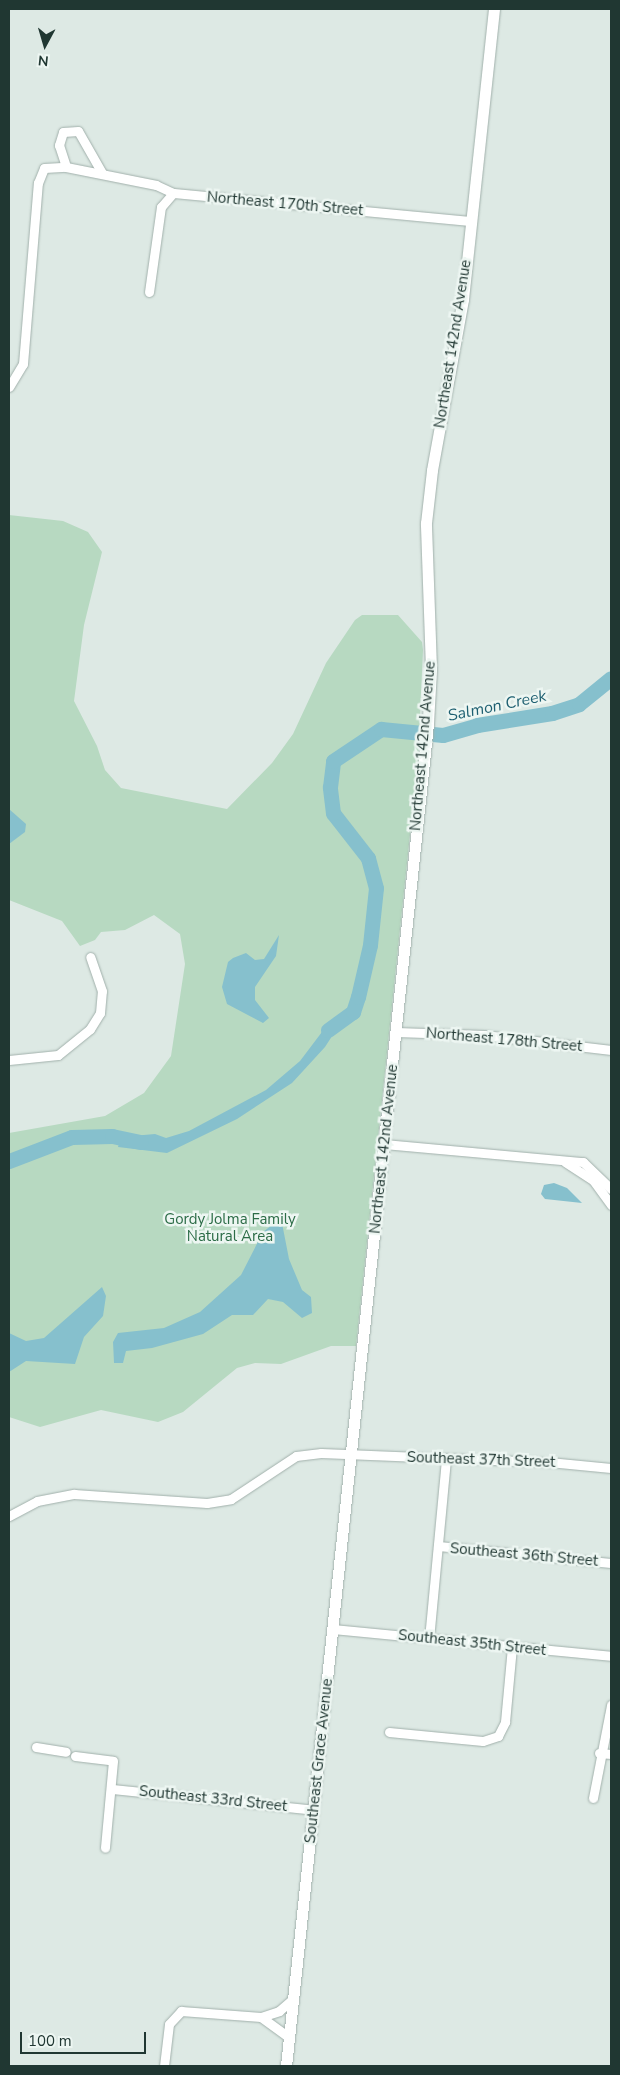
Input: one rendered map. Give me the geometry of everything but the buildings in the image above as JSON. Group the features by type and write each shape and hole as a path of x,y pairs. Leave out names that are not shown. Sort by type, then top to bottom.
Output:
{"street":[{"name":"Northeast 142nd Avenue","path":"351,1455 428,723 431,669 426,523 432,470 463,299 494,9"},
{"path":"66,167 59,145 63,132 73,129 78,131 102,173"},
{"name":"Northeast 170th Street","path":"9,387 23,364 38,183 44,168 66,167 102,173 156,185 173,193 471,221"},
{"path":"149,292 161,207 173,193"},
{"path":"9,1060 58,1055 90,1029 100,1013 102,992 90,957"},
{"name":"Northeast 178th Street","path":"396,1032 484,1035 611,1050"},
{"path":"384,1144 564,1162 591,1167 611,1189"},
{"path":"564,1162 592,1180 611,1205"},
{"name":"Southeast 37th Street","path":"9,1516 37,1501 74,1494 207,1503 231,1499 296,1456 351,1455 549,1462 611,1468"},
{"name":"Southeast Grace Avenue","path":"286,2066 351,1455"},
{"path":"429,1639 446,1459"},
{"name":"Southeast 36th Street","path":"438,1546 611,1563"},
{"name":"Southeast 35th Street","path":"332,1629 611,1656"},
{"path":"389,1732 483,1741 498,1736 505,1722 512,1647"},
{"path":"593,1798 599,1753 611,1705"},
{"path":"36,1747 113,1761 112,1789 105,1848"},
{"path":"599,1753 611,1754"},
{"name":"Southeast 33rd Street","path":"112,1789 314,1810"},
{"path":"164,2066 169,2024 174,2015 190,2010 261,2017 279,2011 293,1999"},
{"path":"261,2017 289,2037"}],"green space":[{"name":"Gordy Jolma Family Natural Area","path":"9,515 63,521 88,532 102,552 84,625 74,701 97,746 105,770 121,788 227,809 272,763 293,734 326,663 355,620 362,615 398,615 422,642 418,759 356,1346 331,1346 281,1364 255,1363 237,1368 183,1412 158,1422 101,1410 40,1427 9,1417 9,1133 105,1116 144,1093 171,1056 185,964 180,934 154,915 125,930 101,932 95,940 80,946 62,921 9,900"}],"water":[{"path":"9,809 26,824 25,832 9,844"},
{"path":"279,935 276,956 255,987 255,1000 269,1018 263,1023 227,1004 222,987 228,962 246,953 255,960 264,959"},
{"path":"349,1010 325,1047 292,1083 237,1119 167,1153 118,1147 121,1137 155,1134 166,1138 189,1131 266,1090 300,1061 328,1024"},
{"path":"554,1183 567,1188 582,1203 545,1199 541,1194 544,1185"},
{"path":"281,1218 289,1259 302,1290 311,1297 312,1313 302,1318 283,1302 268,1299 253,1315 232,1315 203,1334 152,1348 126,1351 123,1363 114,1363 113,1342 118,1333 164,1328 200,1312 241,1275 263,1232"},
{"path":"102,1287 106,1296 103,1316 84,1337 75,1364 26,1361 9,1372 9,1333 26,1341 44,1338"}],"waterway":[{"name":"Salmon Creek","path":"328,1030 353,1012 370,945 376,888 368,858 333,813 330,787 333,761 381,729 443,735 477,725 552,713 579,704 611,678"},
{"name":"Salmon Creek","path":"9,1161 72,1137 112,1136 140,1142"}]}
